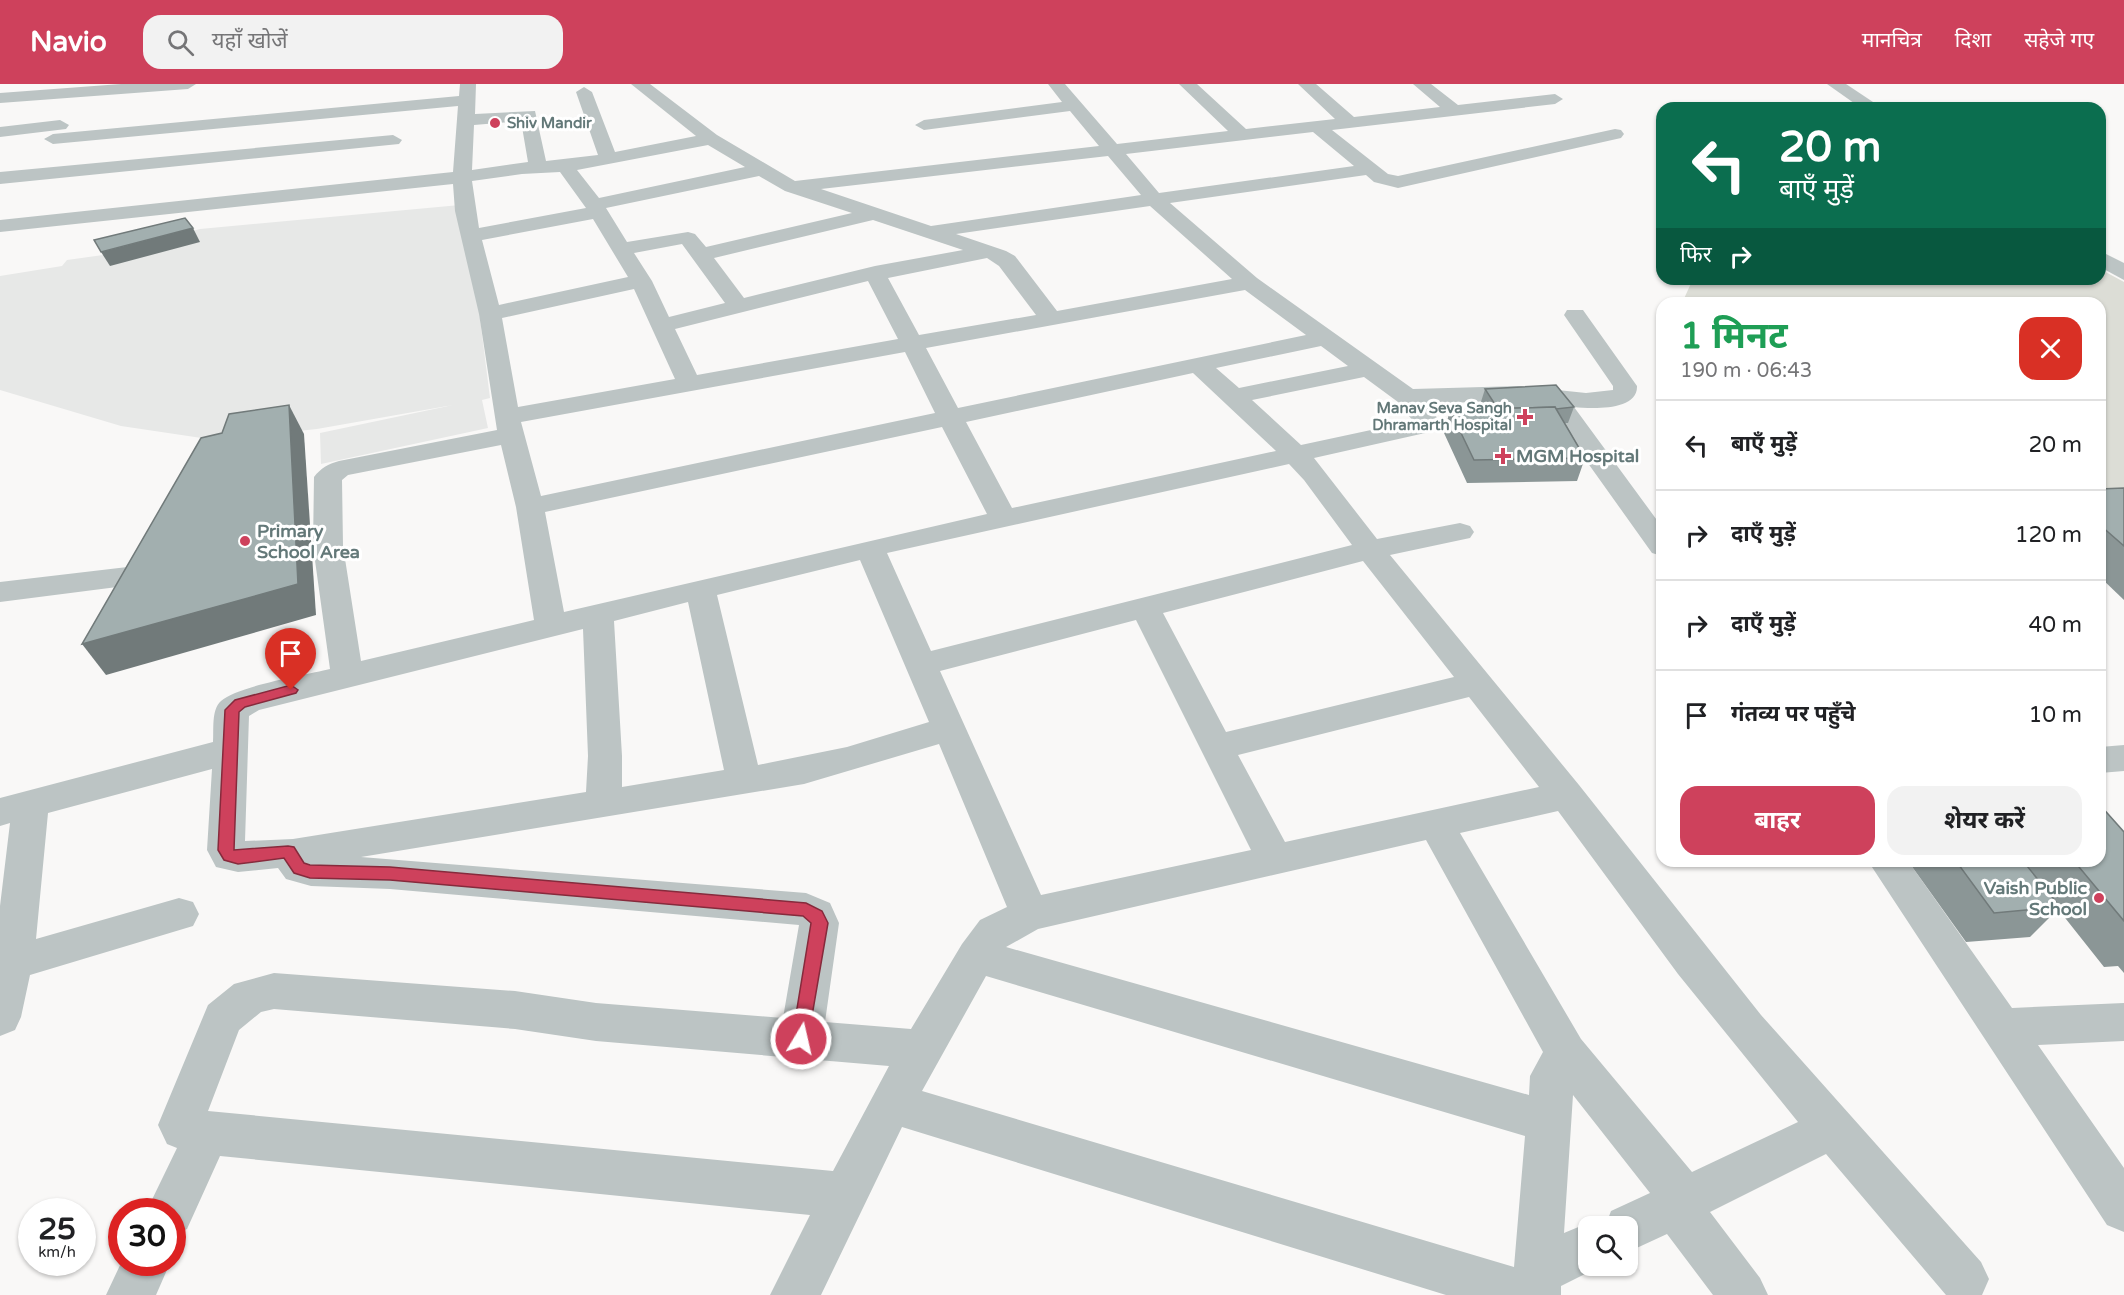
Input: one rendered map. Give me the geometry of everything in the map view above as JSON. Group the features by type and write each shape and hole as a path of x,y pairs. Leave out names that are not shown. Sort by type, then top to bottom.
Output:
{"street":[{"path":"0,98 85,88 188,84"},
{"path":"639,84 711,139 758,170 792,187 990,251 1007,261 1050,317"},
{"path":"950,728 826,766 744,781 291,854 282,852 238,857 227,853 229,751 231,713 234,707 346,676 870,548 1425,426 1426,420 1407,397 1249,283 1155,200 1056,84"},
{"path":"1187,84 1242,135"},
{"path":"1306,84 1349,122"},
{"path":"1421,84 1454,110"},
{"path":"1835,84 1864,102"},
{"path":"29,223 56,132 85,88"},
{"path":"1495,91 1509,104"},
{"path":"0,132 56,132 215,124 319,114 468,92 462,177 465,212 489,314 510,426 530,507 551,626"},
{"path":"584,92 609,159"},
{"path":"792,187 1555,99"},
{"path":"924,125 1076,105"},
{"path":"311,148 319,114"},
{"path":"467,120 529,115 538,166"},
{"path":"199,159 215,124"},
{"path":"1316,126 1387,180 1406,181 1615,134"},
{"path":"1216,138 1231,153"},
{"path":"0,226 462,177 538,166 568,166 711,139"},
{"path":"0,178 393,140"},
{"path":"220,203 244,155"},
{"path":"568,166 567,170 596,209 641,281 664,325 689,384"},
{"path":"1246,169 1261,184"},
{"path":"926,231 1371,169"},
{"path":"472,236 758,170"},
{"path":"701,255 876,213"},
{"path":"621,249 684,237 692,240 739,307"},
{"path":"664,325 875,273 990,251"},
{"path":"2106,261 2124,273"},
{"path":"875,273 1004,520"},
{"path":"489,314 641,281"},
{"path":"346,676 328,546 328,477 339,469 689,384 911,342 1249,283"},
{"path":"1407,397 1515,393 1582,400 1611,399 1625,394 1626,391 1575,315"},
{"path":"530,507 1324,338"},
{"path":"1198,365 1297,455 1566,795 1746,1029 1964,1279"},
{"path":"1233,398 1368,369"},
{"path":"1553,396 1656,539"},
{"path":"922,665 1370,550 1460,532"},
{"path":"870,548 1030,914"},
{"path":"0,592 153,574"},
{"path":"701,590 744,781"},
{"path":"1145,608 1275,860"},
{"path":"598,615 604,756 603,805"},
{"path":"1217,747 1477,683"},
{"path":"0,1017 7,965 16,808 229,751"},
{"path":"2106,760 2124,758"},
{"path":"795,1295 920,1049 976,956 994,932 1030,914 1566,795"},
{"path":"1436,824 1566,1053 1679,1201 1743,1295"},
{"path":"291,854 299,868 310,872 390,874 806,909 816,915 819,923 801,1039"},
{"path":"1891,867 2124,1208"},
{"path":"7,965 179,914"},
{"path":"976,956 1549,1122"},
{"path":"844,1196 582,1172 208,1133 183,1129 181,1121 220,1024 228,1011 243,1000 274,991 515,1010 596,1022 920,1049"},
{"path":"2003,1028 2124,1022"},
{"path":"1533,1287 1552,1076 1566,1053"},
{"path":"891,1103 1533,1287"},
{"path":"1638,1223 1832,1128"},
{"path":"177,1198 208,1133"},
{"path":"1533,1287 1578,1254"},
{"path":"131,1295 140,1276"}],"shaded area":[{"path":"460,205 469,231 490,398 482,400 488,428 321,464 320,433 453,405 317,429 215,440 121,426 0,390 0,276 62,266 67,260 103,255 200,229"},
{"path":"2106,272 2124,282 2124,521 2106,520 2106,297 1685,297 1690,285 2106,285"}],"building":[{"path":"185,218 193,228 101,252 94,240"},
{"path":"1556,385 1574,407 1498,409 1485,389"},
{"name":"Primary School Area","path":"289,405 298,584 82,644 201,438 222,433 229,414"},
{"path":"1555,407 1585,458 1474,460 1450,410"},
{"path":"2124,488 2124,546 2106,530 2106,489"},
{"path":"2106,812 2124,832 2124,921 2079,867 2106,867"},
{"path":"1960,867 2028,867 2060,907 1994,913"}],"place":[{"name":"Shiv Mandir","path":"495,123"},
{"name":"Manav Seva Sangh Dhramarth Hospital","path":"1525,417"},
{"name":"MGM Hospital","path":"1503,456"},
{"name":"Primary School Area","path":"245,541"},
{"name":"Vaish Public School","path":"2099,898"}],"route":[{"path":"291,690 240,704 232,710 226,850 229,855 238,857 288,852 299,868 310,872 390,874 806,909 816,915 819,923 801,1039"}]}
